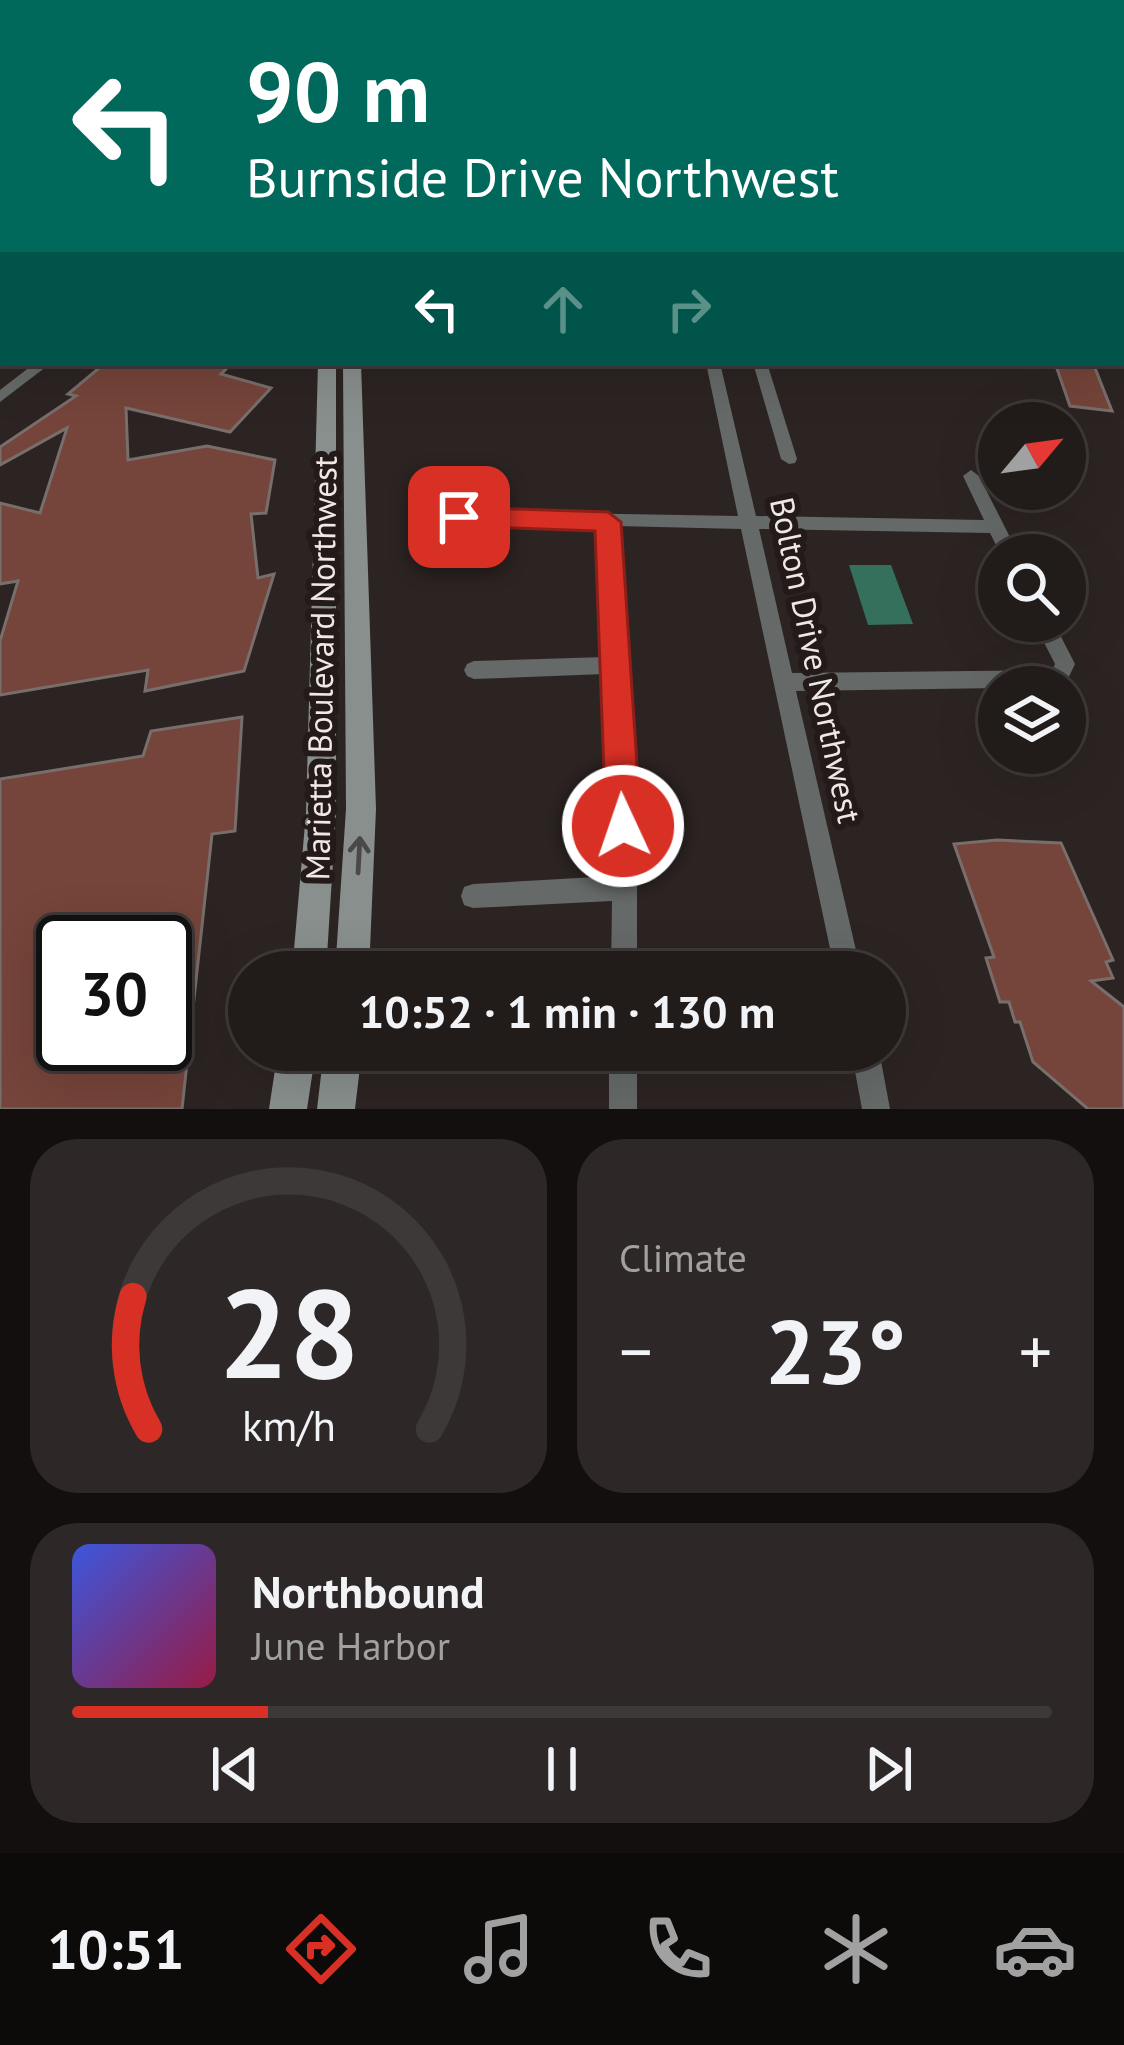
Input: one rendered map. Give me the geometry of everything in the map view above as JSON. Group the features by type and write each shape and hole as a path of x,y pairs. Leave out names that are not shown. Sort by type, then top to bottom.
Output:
{"main road":[{"name":"Marietta Boulevard Northwest","path":"311,951 321,813 327,366"},
{"path":"352,366 362,809 353,951"},
{"path":"288,1109 294,1071"},
{"path":"336,1109 341,1071"}],"street":[{"path":"0,397 40,366"},
{"name":"Bolton Drive Northwest","path":"714,366 843,951"},
{"path":"761,366 789,459"},
{"path":"971,476 1000,534"},
{"path":"459,517 748,520 812,527 996,526"},
{"path":"608,522 624,951"},
{"path":"784,682 1058,679 1065,664 1054,642"},
{"path":"474,670 615,665"},
{"path":"473,896 625,888"},
{"path":"622,1109 623,1071"},
{"path":"869,1071 876,1109"}],"shaded area":[{"path":"849,565 891,565 913,624 868,625"}],"building":[{"path":"101,366 229,366 221,374 271,388 230,432 126,408 128,460 207,446 275,460 266,513 251,514 258,578 274,574 244,671 145,691 148,670 0,695 0,641 18,581 0,584 0,503 40,513 67,428 0,465 0,447 76,396 68,394"},
{"path":"1056,366 1094,366 1112,411 1069,402"},
{"path":"242,717 235,831 212,834 192,1017 192,915 36,915 36,1071 186,1071 182,1109 0,1109 0,779 143,756 151,731"},
{"path":"1061,843 1113,960 1106,962 1113,978 1091,981 1124,1007 1124,1109 1088,1109 1033,1062 1009,1002 1000,1002 986,958 994,957 954,844"}],"route":[{"path":"459,517 608,522 623,826"}]}
